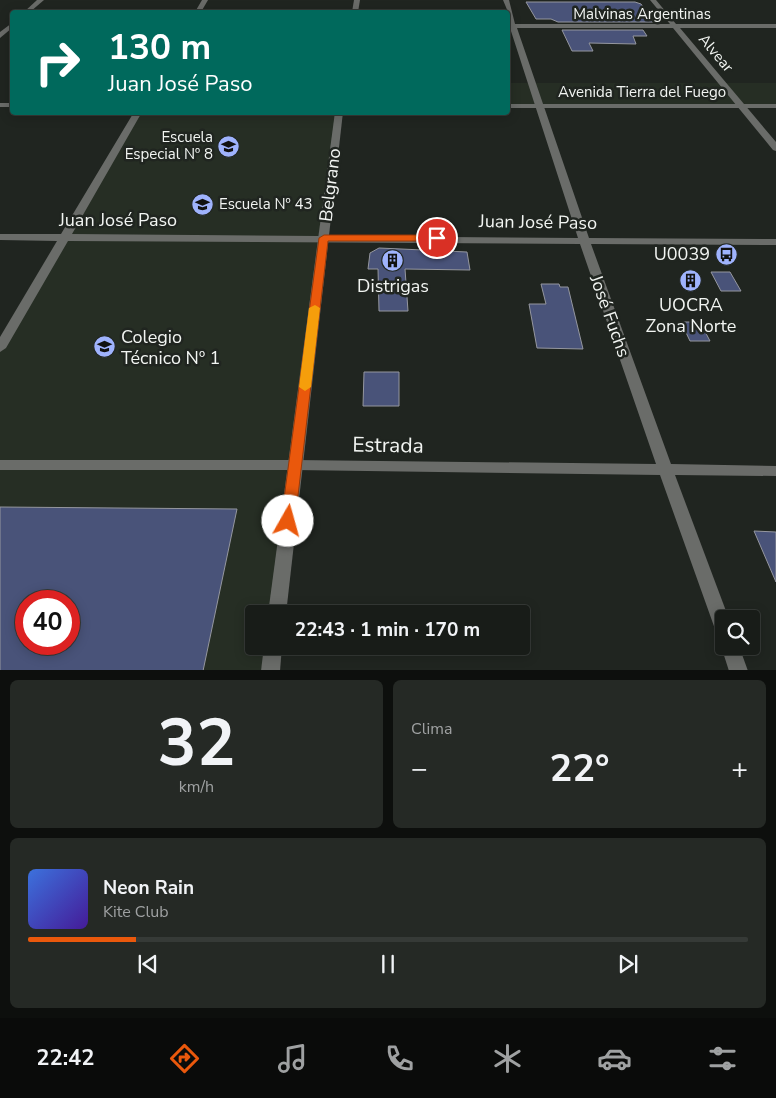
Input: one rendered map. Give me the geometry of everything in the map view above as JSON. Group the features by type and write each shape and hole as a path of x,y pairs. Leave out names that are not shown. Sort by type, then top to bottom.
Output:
{"street":[{"path":"30,10 42,0"},
{"name":"Alvear","path":"653,0 776,148"},
{"name":"Malvinas Argentinas","path":"510,26 776,26"},
{"name":"José Fuchs","path":"510,26 541,106 584,241 717,610"},
{"path":"0,36 10,27"},
{"name":"Avenida Tierra del Fuego","path":"510,106 776,106"},
{"path":"0,348 136,115"},
{"name":"Belgrano","path":"278,605 339,115"},
{"name":"Juan José Paso","path":"0,237 776,242"},
{"name":"Estrada","path":"0,465 295,465 776,471"},
{"path":"270,670 272,655"},
{"path":"733,655 739,670"}],"shaded area":[{"path":"510,83 776,83 776,106 510,106"},
{"path":"137,115 339,115 278,605 245,605 245,655 272,655 270,670 0,670 0,348"}],"building":[{"path":"526,2 635,2 641,4 654,22 558,22 551,19 536,19"},
{"path":"562,30 643,30 647,36 633,36 636,44 589,43 593,51 572,51"},
{"path":"379,248 467,252 470,270 405,269 408,311 379,311 378,269 368,269 370,253"},
{"path":"711,272 730,272 741,291 721,291"},
{"path":"541,284 559,284 560,287 568,287 583,349 537,348 529,304 546,304"},
{"path":"681,322 700,322 710,341 690,341"},
{"path":"364,372 399,372 399,406 363,406"},
{"path":"0,507 237,509 203,670 0,670"},
{"path":"754,531 776,532 776,582"}],"slow traffic":[{"path":"305,387 315,308"}],"place":[{"name":"Escuela Especial Nº 8","path":"229,146"},
{"name":"Escuela Nº 43","path":"203,204"},
{"name":"U0039","path":"726,254"},
{"name":"Distrigas","path":"393,261"},
{"name":"UOCRA Zona Norte","path":"691,280"},
{"name":"Colegio Técnico Nº 1","path":"105,347"}],"route":[{"path":"288,521 324,238 437,238"}]}
